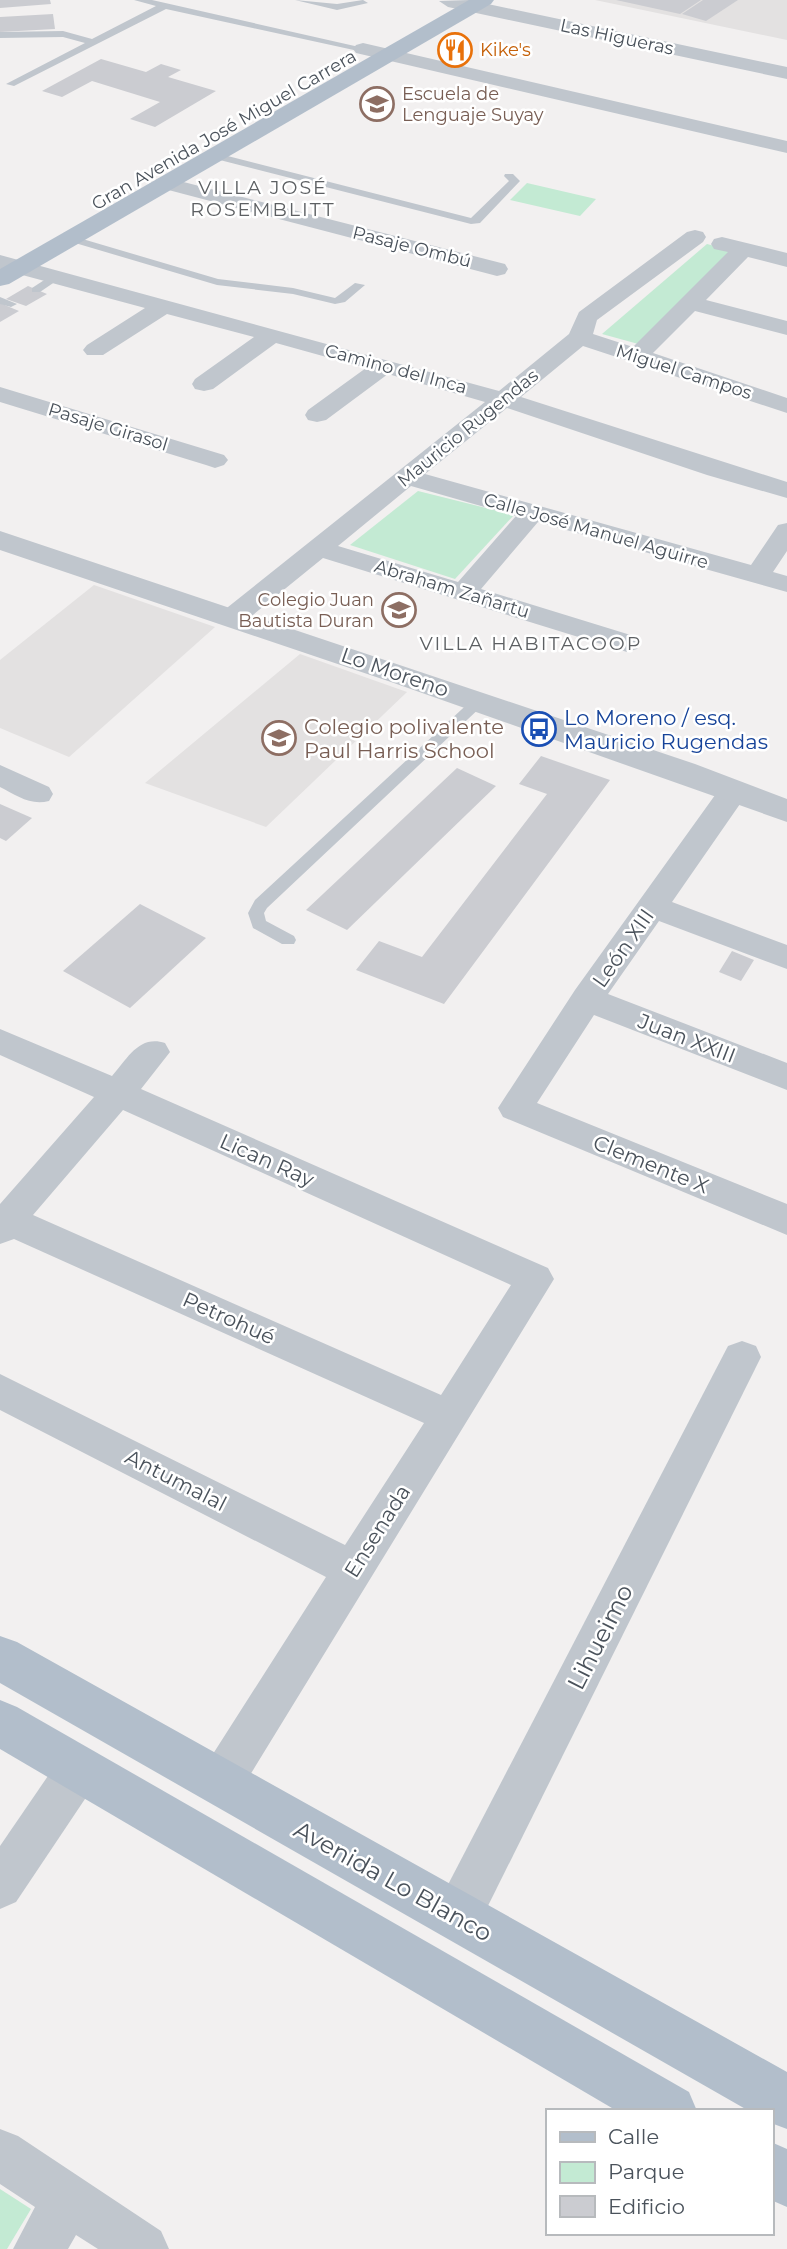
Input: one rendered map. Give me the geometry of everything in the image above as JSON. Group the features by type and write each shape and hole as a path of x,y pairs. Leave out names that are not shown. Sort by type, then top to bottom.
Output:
{"main road":[{"name":"Gran Avenida José Miguel Carrera","path":"0,279 7,264 449,0"},
{"name":"Gran Avenida José Miguel Carrera","path":"7,264 69,238 390,56 478,3"},
{"name":"Avenida Lo Blanco","path":"0,1658 787,2102"},
{"path":"0,1723 667,2109"}],"street":[{"name":"Las Higueras","path":"449,0 478,3 787,73"},
{"path":"363,49 787,147"},
{"name":"Pasaje Ombú","path":"164,183 497,269"},
{"path":"670,231 787,260"},
{"name":"Mauricio Rugendas","path":"233,617 580,337 580,329 587,317 695,237"},
{"path":"637,356 744,249"},
{"name":"Camino del Inca","path":"7,264 385,365 505,400 706,468 787,490"},
{"path":"690,303 787,328"},
{"path":"96,350 163,307"},
{"path":"204,384 271,335"},
{"name":"Miguel Campos","path":"580,337 787,406"},
{"path":"317,415 385,365"},
{"name":"Pasaje Girasol","path":"0,394 215,460"},
{"name":"Calle José Manuel Aguirre","path":"406,477 787,584"},
{"path":"463,593 532,513"},
{"path":"757,576 787,531"},
{"name":"Lo Moreno","path":"0,540 233,617 786,808"},
{"name":"Abraham Zañartu","path":"318,548 627,643"},
{"path":"0,775 38,794"},
{"name":"León XIII","path":"515,1108 587,999 734,791"},
{"path":"652,907 787,957"},
{"name":"Juan XXIII","path":"587,999 787,1077"},
{"name":"Lican Ray","path":"0,1041 535,1279"},
{"path":"4,1225 153,1052"},
{"name":"Clemente X","path":"515,1108 787,1220"},
{"name":"Petrohué","path":"4,1225 449,1416"},
{"name":"Ensenada","path":"220,1783 535,1279"},
{"name":"Lihueimo","path":"457,1916 742,1357"},
{"name":"Antumalal","path":"0,1391 353,1570"},
{"path":"0,1886 79,1769"},
{"path":"0,2154 143,2249"},
{"path":"39,2249 68,2199"}],"lane":[{"path":"139,0 363,49"},
{"path":"300,0 337,6 368,1"},
{"path":"341,0 368,1"},
{"path":"11,84 164,6"},
{"path":"0,35 63,34 93,42"},
{"path":"212,155 471,221 476,221 515,181 509,176"},
{"path":"69,238 216,282 293,291 335,301 341,300 359,285"},
{"path":"36,290 56,277"},
{"path":"288,940 259,924 256,913 261,904 479,701"}],"shaded area":[{"path":"595,0 787,0 787,40"},
{"path":"94,585 215,627 69,757 0,728 0,660"},
{"name":"Colegio polivalente Paul Harris School","path":"300,654 407,692 266,827 145,783"}],"green space":[{"path":"527,183 596,199 580,216 510,200"},
{"path":"707,244 734,251 642,345 602,334"},
{"path":"418,491 514,515 455,579 350,545"},
{"path":"0,2189 31,2209 7,2249 0,2249"}],"building":[{"path":"0,0 50,0 51,4 0,8"},
{"path":"616,0 701,0 680,14"},
{"path":"703,0 738,0 706,21 682,14"},
{"path":"53,14 55,29 0,32 0,17"},
{"path":"101,59 146,72 161,64 181,70 168,77 216,91 155,127 130,119 160,102 92,81 62,97 42,91"},
{"path":"28,286 47,294 26,306 6,299"},
{"path":"0,303 19,311 0,322"},
{"path":"541,756 610,780 444,1004 356,970 379,941 422,957 547,794 519,784"},
{"path":"457,768 496,786 347,930 306,910"},
{"path":"0,804 32,818 6,841 0,838"},
{"path":"140,904 206,938 130,1008 63,971"},
{"path":"732,951 754,960 741,981 719,972"}],"place":[{"name":"Kike's","path":"455,50"},
{"name":"Escuela de Lenguaje Suyay","path":"377,104"},
{"name":"Colegio Juan Bautista Duran","path":"399,610"},
{"name":"Lo Moreno / esq. Mauricio Rugendas","path":"539,729"},
{"name":"Colegio polivalente Paul Harris School","path":"279,738"}],"district":[{"name":"VILLA JOSÉ ROSEMBLITT","path":"263,198"},
{"name":"VILLA HABITACOOP","path":"531,643"}]}
